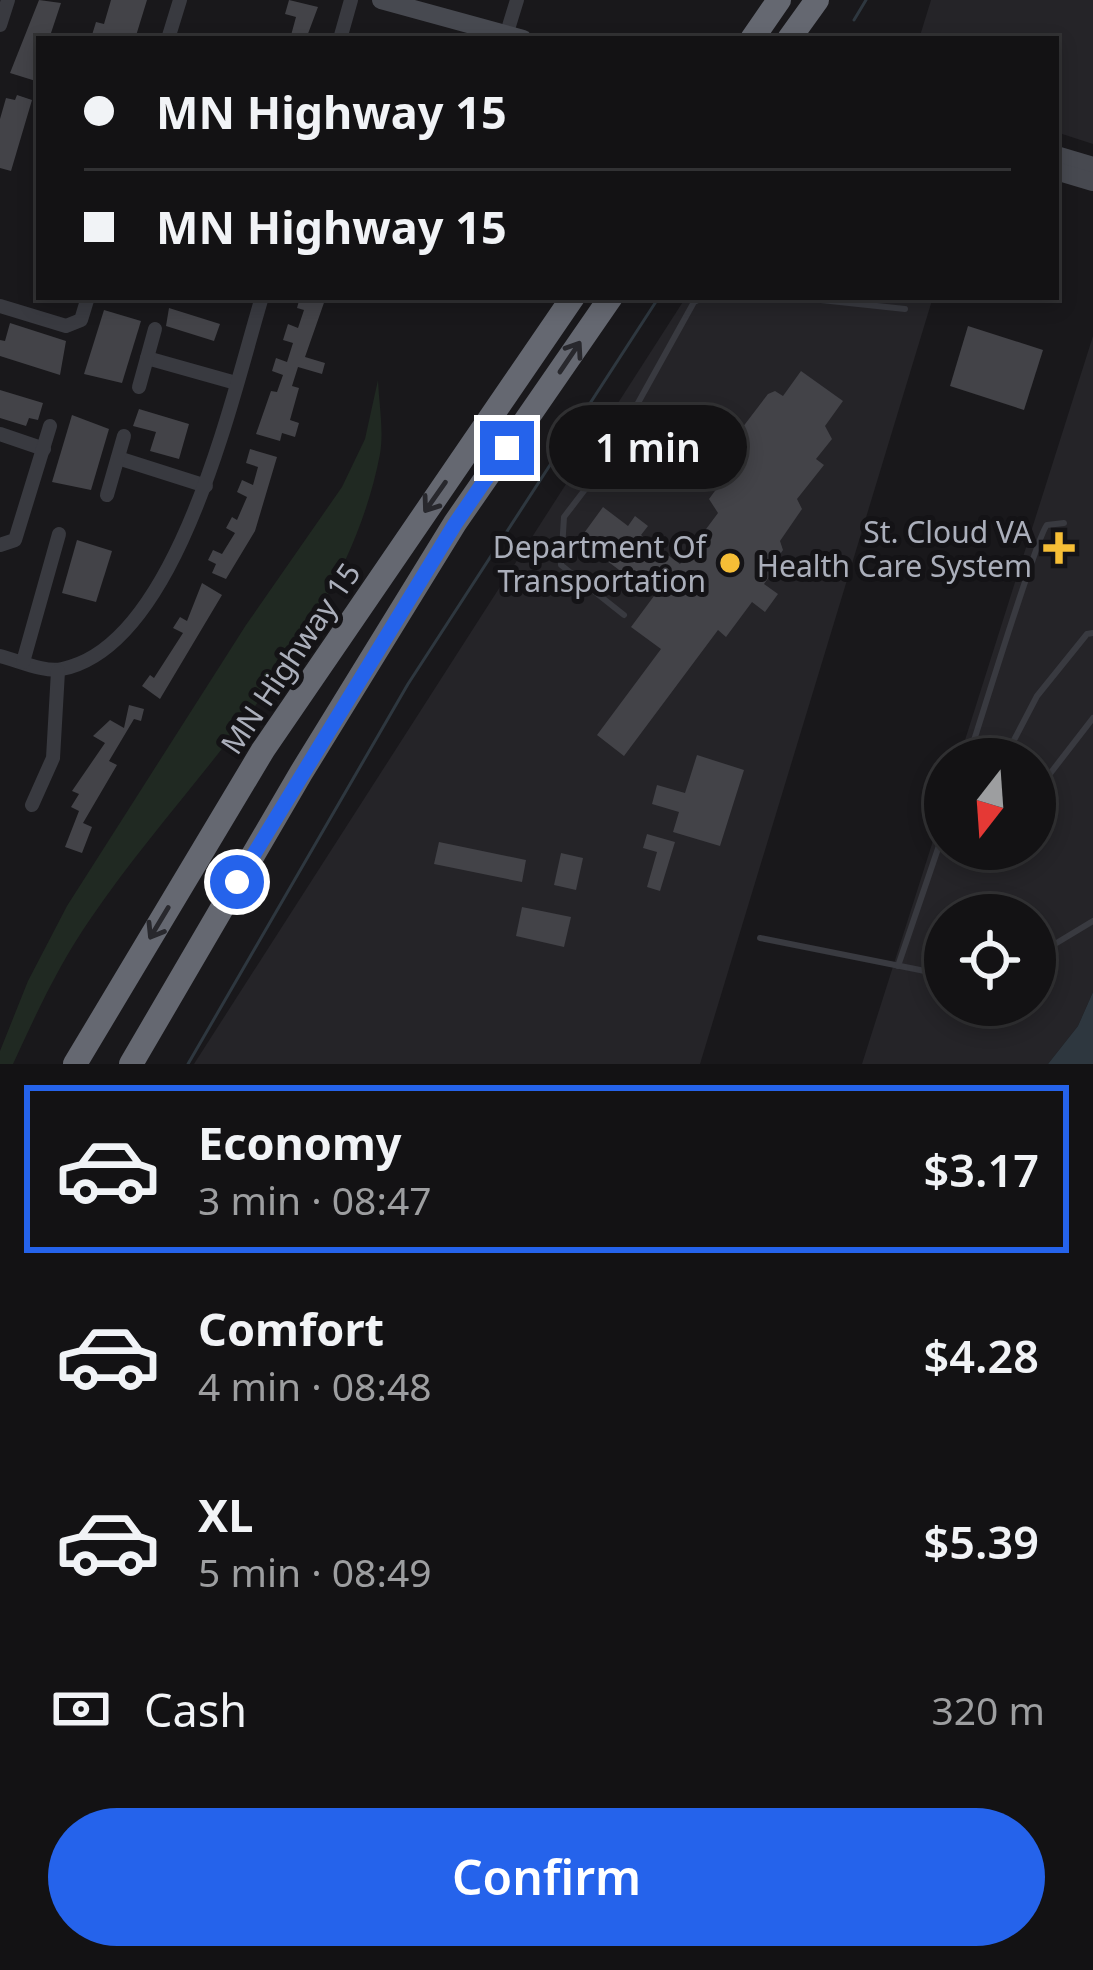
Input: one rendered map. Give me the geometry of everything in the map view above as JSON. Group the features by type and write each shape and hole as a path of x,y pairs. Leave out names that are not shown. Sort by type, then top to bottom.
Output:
{"highway":[{"path":"754,36 779,0"},
{"path":"791,36 820,0"},
{"path":"807,36 820,0"},
{"name":"MN Highway 15","path":"75,1064 263,750 570,300"},
{"path":"131,1064 301,772 443,543 609,300"}],"street":[{"path":"0,25 8,0"},
{"path":"169,36 180,0"},
{"path":"341,36 351,0"},
{"path":"381,0 432,9 506,36"},
{"path":"512,36 517,0"},
{"path":"432,9 469,36"},
{"path":"1059,156 1093,166"},
{"path":"1059,173 1093,182"},
{"path":"0,306 66,326 81,320 87,300"},
{"path":"0,656 58,671 100,655 134,627 206,486 259,300"},
{"path":"139,387 155,329"},
{"path":"147,358 236,383"},
{"path":"0,545 16,540 50,426"},
{"path":"0,434 44,448"},
{"path":"107,495 124,436"},
{"path":"118,458 206,486"},
{"path":"23,662 59,534"},
{"path":"32,806 53,758 58,671"}],"lane":[{"path":"625,615 561,565 564,517 603,466 698,300"},
{"path":"822,300 905,309"},
{"path":"975,738 1028,580 1037,537 1047,524 1064,523"},
{"path":"1014,738 1024,716 1087,634 1093,633"},
{"path":"1056,767 1093,718"},
{"path":"898,967 931,870"},
{"path":"1056,943 1093,921"},
{"path":"760,938 924,971"}],"shaded area":[{"path":"931,0 1093,0 1093,144 1059,133 1059,36 920,36"},
{"path":"684,300 932,300 700,1064 194,1064"},
{"name":"St. Cloud VA Health Care System","path":"1093,336 1093,992 1078,1026 1048,1064 862,1064 924,869 1056,870 1056,738 966,738"},
{"path":"378,380 380,454 362,520 334,583 260,699 91,918 58,971 13,1064 0,1064 0,1051 28,981 67,906 246,625 342,487 365,439"},
{"path":"1093,992 1093,1064 1048,1064 1078,1026"}],"building":[{"path":"39,0 61,3 50,36 36,36 36,81 10,73"},
{"path":"111,0 147,0 136,36 92,35 96,22 104,24"},
{"path":"289,0 318,7 307,36 291,36 296,17 285,14"},
{"path":"17,95 32,100 11,171 0,168 0,119 6,98 15,100"},
{"path":"299,300 325,300 305,357 325,363 322,374 298,367 292,386 299,388 290,420 299,423 295,437 282,433 280,441 256,434 271,391 277,392 283,375 272,371 276,358 287,362 293,343 283,340 288,324 298,328 304,310 297,308"},
{"path":"169,308 220,324 214,341 166,326"},
{"path":"104,310 141,321 122,383 84,374"},
{"path":"10,323 66,341 60,375 0,356 0,340 5,341"},
{"path":"968,326 1043,350 1024,410 950,386"},
{"name":"Department Of Transportation","path":"801,371 843,401 825,426 832,439 816,459 824,465 797,499 802,509 780,541 779,563 764,584 778,594 765,612 752,602 726,637 718,630 624,756 597,735 661,649 631,627 654,596 579,540 603,507 628,526 635,516 648,526 641,535 680,564 718,513 709,499 723,480 719,471 743,441 739,432 768,394 775,391 783,396"},
{"path":"0,390 43,403 38,420 29,418 26,426 0,418"},
{"path":"139,409 189,424 179,459 150,451 156,432 133,426"},
{"path":"72,415 109,429 91,490 52,482"},
{"path":"250,449 277,457 255,531 226,579 212,573 216,564 208,560 213,550 222,554 235,533 226,528 232,517 237,520 247,497 237,492 242,480 253,485 258,467 246,463"},
{"path":"77,540 112,551 96,602 62,593"},
{"path":"202,583 222,595 160,699 142,686 150,675 154,678 183,633 173,628 180,617 187,621"},
{"path":"129,705 144,709 141,721 134,719 109,761 117,765 83,823 92,827 82,853 65,847 79,811 71,807 79,794 72,791 105,743 93,736 110,720 124,728"},
{"path":"697,755 744,770 720,846 673,832 679,812 652,804 657,785 685,793"},
{"path":"647,834 675,842 660,891 647,887 657,852 643,848"},
{"path":"439,842 526,860 522,882 434,864"},
{"path":"561,853 583,858 576,890 554,885"},
{"path":"522,907 571,917 564,947 516,936"}],"waterway":[{"path":"854,20 866,0"},
{"path":"188,1064 408,684 657,300"}],"place":[{"name":"St. Cloud VA Health Care System","path":"1059,548"},
{"name":"Department Of Transportation","path":"730,563"}],"route":[{"path":"237,882 455,524 507,448"}]}
